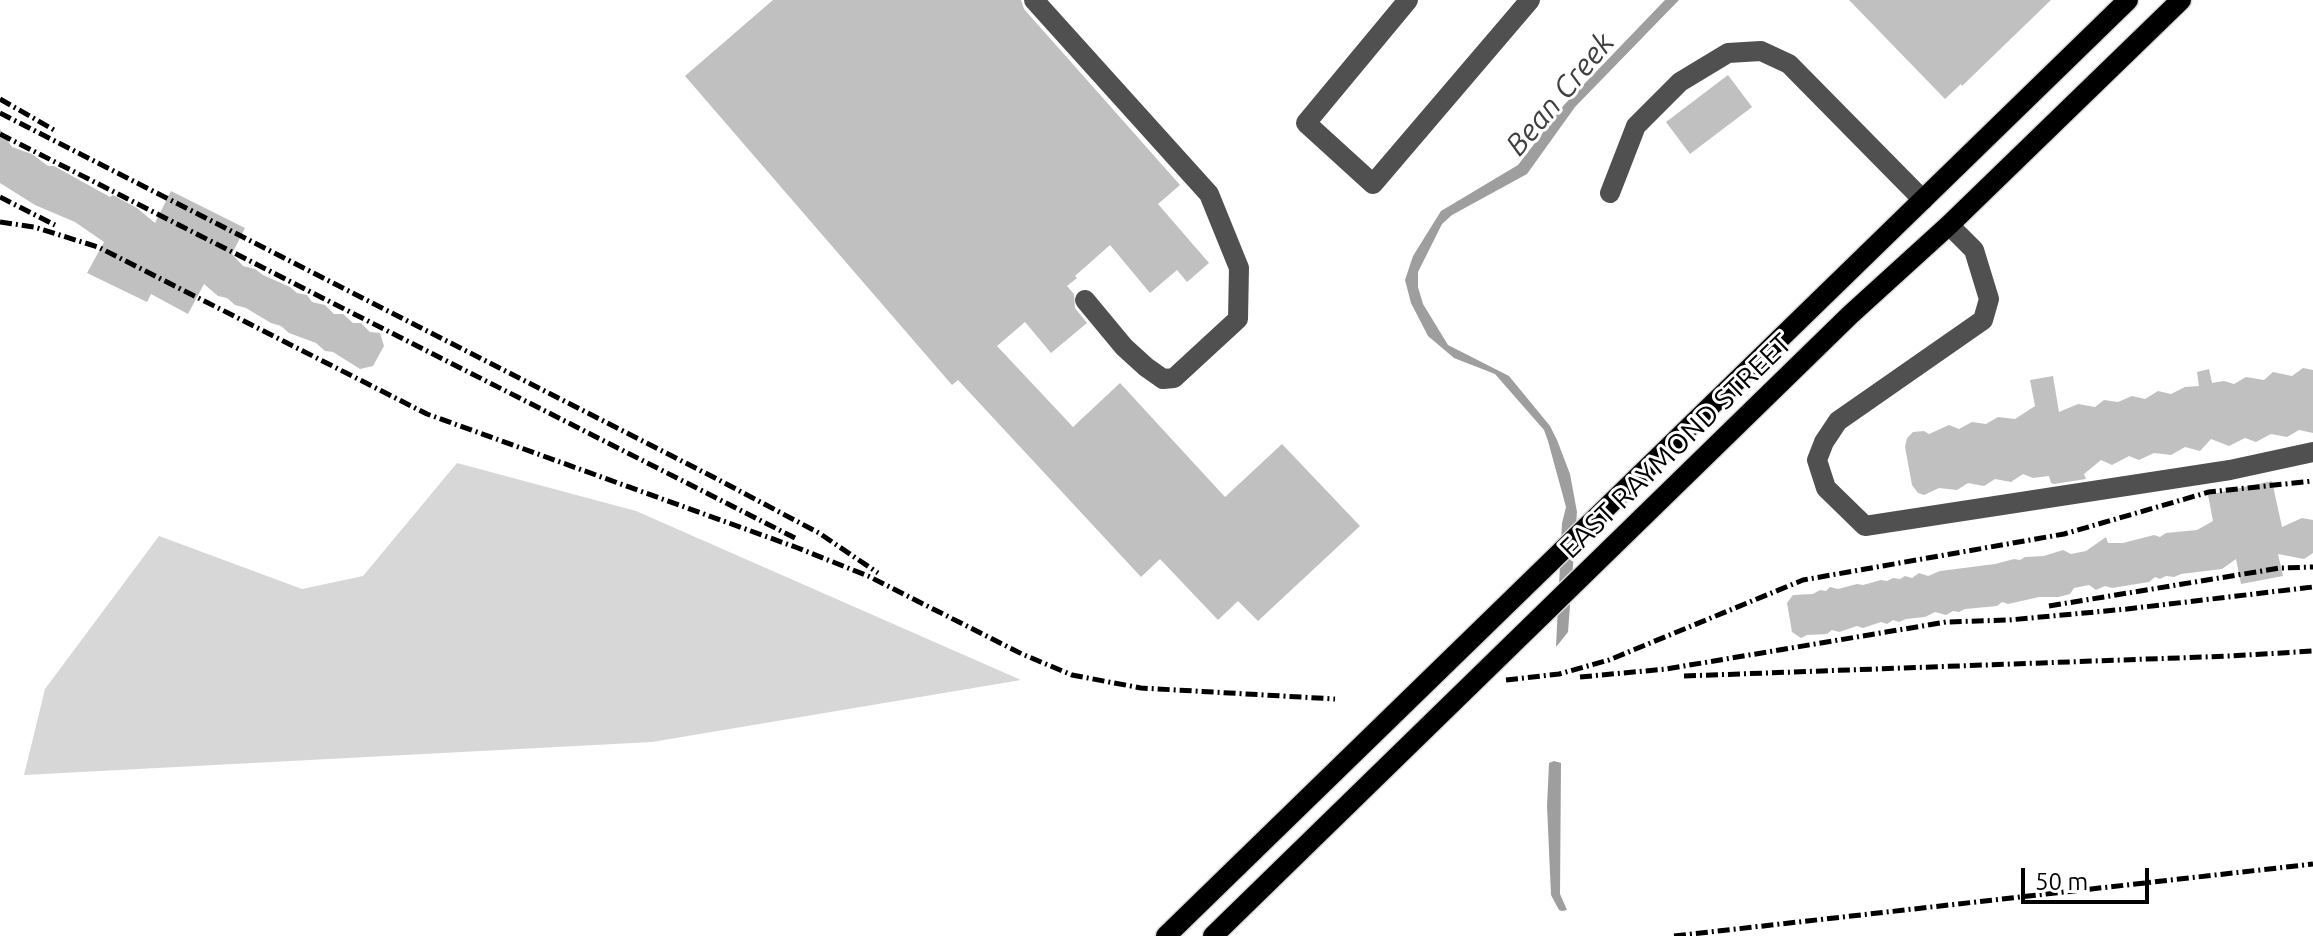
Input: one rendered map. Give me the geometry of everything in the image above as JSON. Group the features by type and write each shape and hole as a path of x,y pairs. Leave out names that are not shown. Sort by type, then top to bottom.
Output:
{"main road":[{"name":"EAST RAYMOND STREET","path":"1166,936 2128,0"},
{"name":"EAST RAYMOND STREET","path":"1213,936 1850,315 1949,225 2181,0"},
{"path":"1923,200 1949,225"}],"lane":[{"path":"1034,0 1209,194 1239,268 1238,319 1174,378 1163,379 1146,367 1124,347 1085,300"},
{"path":"1408,0 1306,123 1373,184 1530,0"},
{"path":"1610,193 1636,126 1680,82 1728,53 1761,51 1789,64 1923,200"},
{"path":"1949,225 1974,250 1989,299 1983,320 1838,421 1817,460 1826,488 1865,526 2230,470 2313,452"}],"shaded area":[{"path":"1665,0 1679,0 1575,107 1527,174 1452,215 1442,224 1418,272 1423,304 1448,345 1509,376 1550,426 1570,474 1577,512 1568,632 1556,647 1562,523 1566,507 1544,430 1495,374 1454,358 1428,336 1411,303 1405,280 1413,256 1441,211 1518,165 1564,105"},
{"path":"457,463 636,511 1021,680 652,742 24,775 45,689 159,536 302,589 363,576"},
{"path":"1549,763 1561,763 1560,894 1567,910 1562,911 1551,895 1547,806"}],"building":[{"path":"773,0 1021,0 1024,9 1180,185 1158,204 1209,263 1187,282 1177,270 1150,293 1110,245 1067,286 1074,294 1075,308 1087,323 1051,353 1025,322 997,346 1073,427 1120,383 1225,497 1282,444 1360,526 1258,621 1238,601 1218,620 1160,559 1141,577 958,380 952,385 685,76"},
{"path":"1849,0 2051,0 1945,99"},
{"path":"1728,75 1752,107 1690,154 1666,122"},
{"path":"0,129 12,147 32,154 48,166 54,166 110,197 113,195 137,208 155,223 171,191 245,228 232,254 243,266 307,295 312,302 325,305 334,314 343,314 353,323 361,323 370,332 380,333 384,346 373,366 360,369 316,343 289,333 281,326 218,296 204,284 188,314 151,294 147,302 87,273 104,242 75,222 35,205 0,183"},
{"path":"2303,368 2313,370 2313,433 2299,430 2287,437 2271,434 2256,442 2245,438 2229,446 2211,439 2200,451 2185,447 2171,455 2154,453 2139,460 2129,456 2112,465 2101,460 2084,474 2086,479 2054,484 2049,476 2033,478 2023,474 2011,482 1995,479 1984,486 1968,483 1957,490 1939,488 1924,495 1912,485 1905,447 1907,438 1913,432 1929,434 1949,425 1959,429 1972,422 1986,424 1998,417 2015,419 2035,406 2030,380 2053,376 2059,412 2078,404 2095,407 2104,400 2118,402 2132,396 2145,399 2158,391 2171,394 2185,387 2199,386 2197,372 2209,369 2212,383 2224,381 2234,384 2246,377 2264,380 2273,372 2292,376"},
{"path":"2272,481 2282,527 2302,518 2313,520 2313,553 2304,559 2278,554 2283,576 2241,584 2236,559 2222,569 2160,579 2155,577 2149,582 2112,588 2105,586 2096,590 2089,585 2074,588 2070,594 2058,597 2039,597 2008,604 2002,602 1997,606 1953,611 1946,615 1935,612 1925,617 1899,622 1893,620 1887,624 1881,622 1863,628 1857,626 1839,632 1832,630 1827,634 1801,638 1792,632 1787,603 1793,595 1905,576 1912,578 1919,573 1928,576 1940,571 2044,556 2063,550 2071,554 2086,551 2106,537 2108,543 2123,543 2154,535 2160,537 2166,533 2197,530 2213,521 2208,495"}],"railway":[{"path":"0,99 54,130"},
{"path":"0,113 717,479 819,533 878,573"},
{"path":"0,134 795,538"},
{"path":"0,197 55,225"},
{"path":"0,222 34,227 98,247 427,414 868,576 1022,654 1072,675 1141,688 1335,699"},
{"path":"1506,680 1559,674 1609,660 1803,580 2064,534 2209,492 2313,481"},
{"path":"2049,606 2280,568 2313,567"},
{"path":"1580,677 1666,669 1946,622 2009,620 2127,609 2313,587"},
{"path":"1684,676 2313,651"},
{"path":"1674,936 2313,864"}],"water label":[{"name":"Bean Creek","path":"1560,94"}]}
